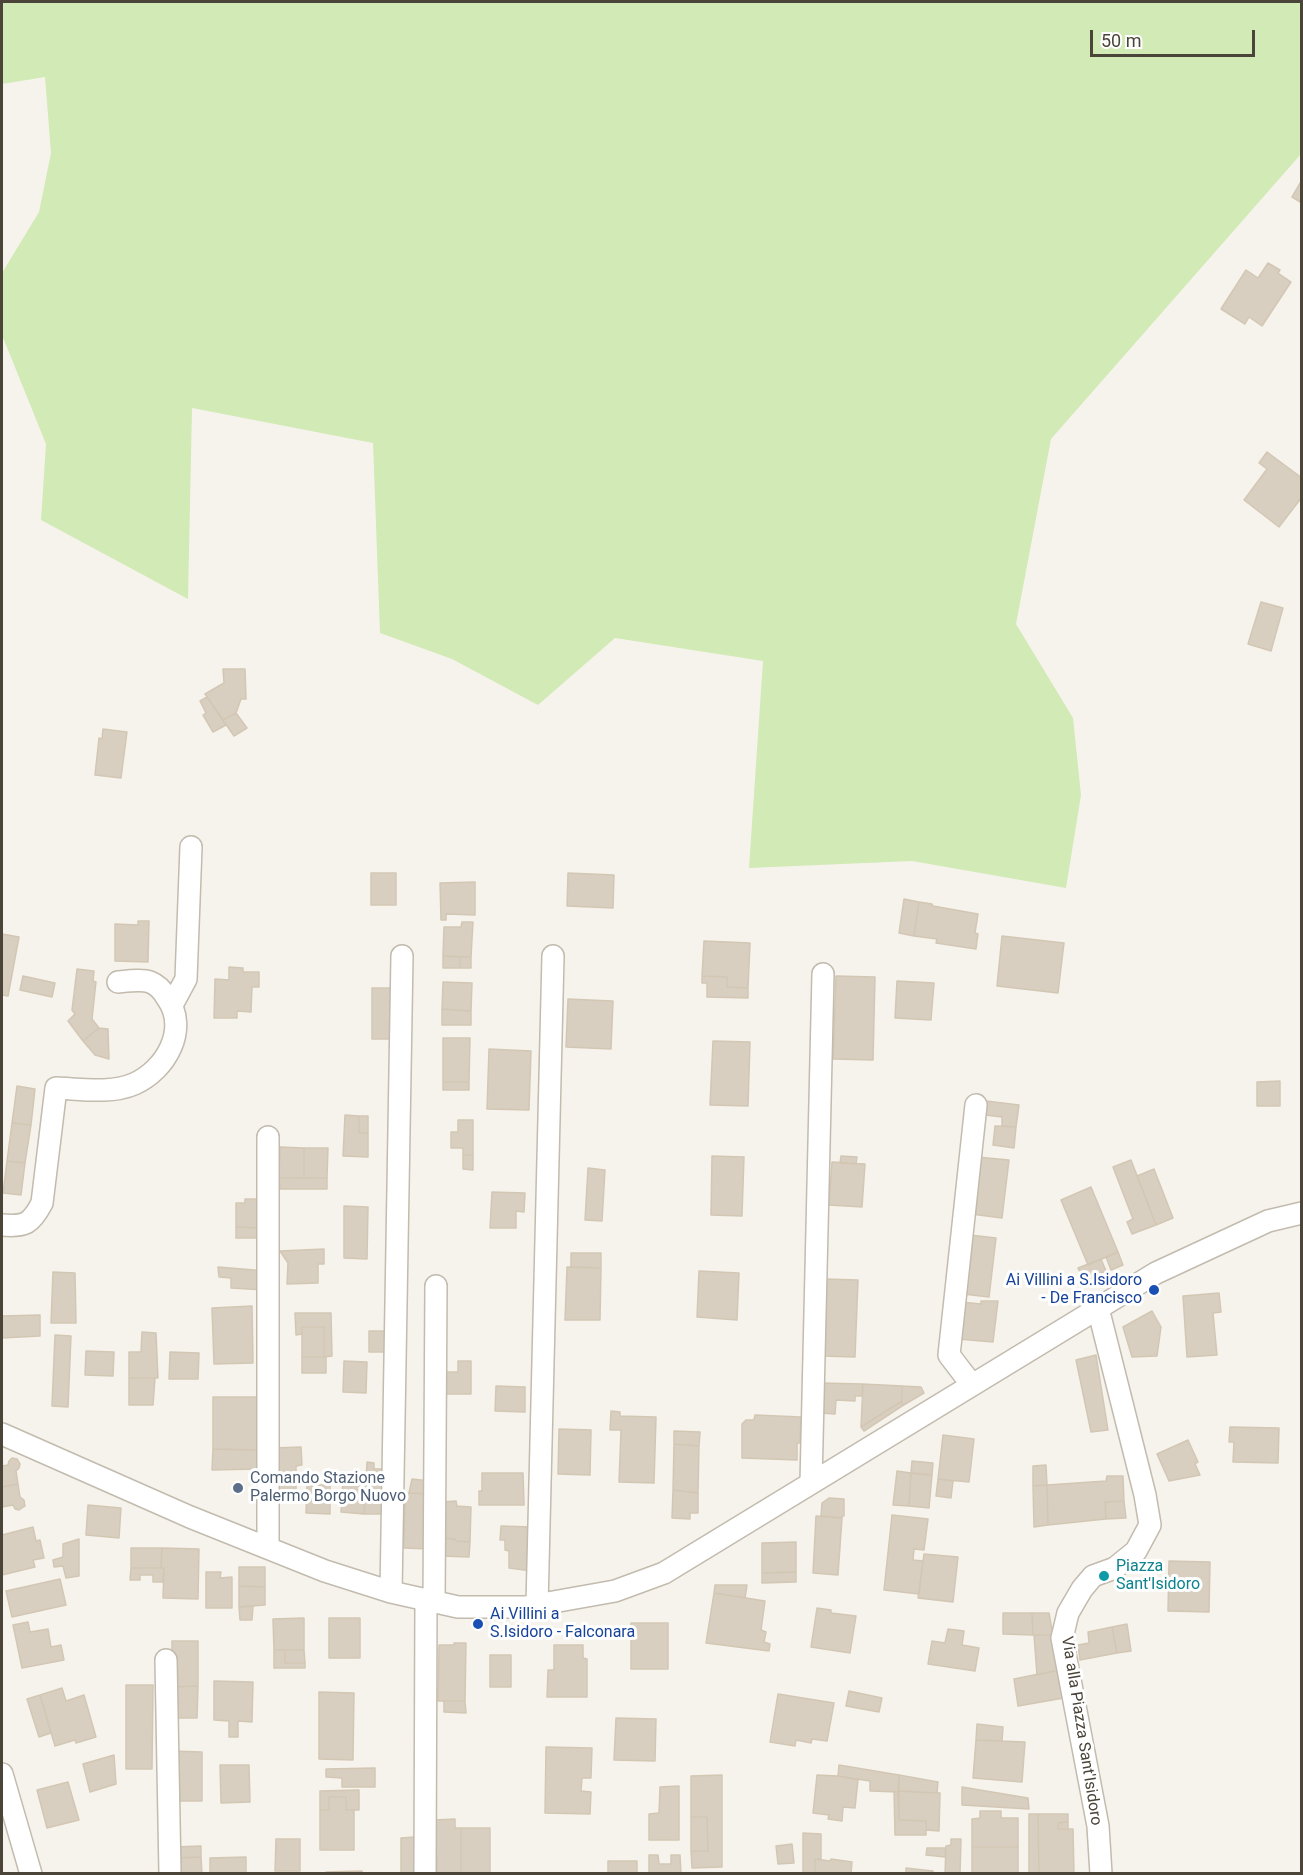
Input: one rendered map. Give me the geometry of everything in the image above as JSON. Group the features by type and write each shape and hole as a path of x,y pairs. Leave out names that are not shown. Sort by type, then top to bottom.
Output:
{"street":[{"path":"172,1005 186,979 191,847"},
{"path":"391,1592 402,956"},
{"path":"537,1605 553,956"},
{"path":"811,1484 823,974"},
{"path":"2,1225 23,1225 34,1218 42,1203 56,1088 109,1090 134,1084 162,1063 171,1049 176,1035 172,1005 161,989 149,981 118,982"},
{"path":"972,1385 949,1355 976,1105"},
{"path":"268,1137 268,1548"},
{"path":"2,1434 190,1517 325,1571 391,1592 458,1607 537,1605 615,1591 664,1573 1156,1274 1268,1221 1302,1213"},
{"path":"425,1874 436,1286"},
{"name":"Via alla Piazza Sant'Isidoro","path":"1098,1308 1145,1495 1150,1525 1136,1551 1115,1568 1094,1576 1082,1588 1068,1613 1062,1638 1098,1826 1101,1874"},
{"path":"166,1660 170,1874"},
{"path":"2,1774 31,1874"}],"green space":[{"path":"2,2 1301,2 1301,154 1051,439 1016,624 1073,718 1081,795 1066,888 912,861 749,868 763,661 615,638 538,705 452,659 380,633 373,443 192,408 188,599 41,520 46,444 2,335 2,273 39,212 51,153 45,77 2,84"}],"building":[{"path":"1302,180 1302,203 1292,197"},
{"path":"1268,263 1280,270 1278,273 1291,282 1262,326 1249,317 1245,324 1221,309 1246,270 1258,278"},
{"path":"1267,452 1302,478 1302,497 1279,527 1244,500 1267,469 1259,463"},
{"path":"1261,602 1283,608 1271,651 1248,644"},
{"path":"223,669 245,669 246,699 241,699 236,713 223,720 205,694 224,683"},
{"path":"207,697 226,725 213,732 203,715 206,713 200,701"},
{"path":"236,713 247,728 234,736 223,720"},
{"path":"103,729 127,732 121,778 95,775 99,738 102,739"},
{"path":"371,873 396,873 396,905 371,905"},
{"path":"568,873 614,875 613,908 567,906"},
{"path":"475,882 475,915 446,914 446,920 441,920 440,883"},
{"path":"904,899 919,902 914,936 899,933"},
{"path":"919,902 978,914 975,933 978,934 976,949 936,943 937,939 914,936"},
{"path":"138,921 149,921 148,962 115,961 115,924 138,925"},
{"path":"462,922 473,922 471,957 443,956 444,927 461,927"},
{"path":"2,934 19,937 8,996 2,995"},
{"path":"1002,936 1064,943 1058,993 997,986"},
{"path":"704,941 750,943 748,988 727,987 727,977 702,976"},
{"path":"443,956 460,957 460,968 443,968"},
{"path":"460,957 471,957 471,968 460,968"},
{"path":"229,967 243,968 243,972 259,972 259,987 252,987 251,1012 237,1011 237,1018 214,1018 215,979 229,980"},
{"path":"77,969 94,971 93,981 96,982 92,1019 99,1028 83,1041 68,1021 75,1014 72,1010"},
{"path":"23,976 55,983 52,997 20,990"},
{"path":"702,976 727,977 727,987 748,988 748,998 707,997 707,983 702,983"},
{"path":"836,976 875,977 873,1060 833,1059"},
{"path":"897,981 934,983 931,1020 895,1018"},
{"path":"443,982 472,983 471,1011 442,1009"},
{"path":"372,988 395,988 395,1039 372,1039"},
{"path":"568,999 613,1001 611,1049 566,1047"},
{"path":"442,1009 471,1011 471,1025 442,1025"},
{"path":"99,1028 108,1029 109,1059 95,1055 83,1041"},
{"path":"443,1038 470,1038 469,1082 443,1082"},
{"path":"713,1041 750,1042 748,1106 710,1105"},
{"path":"489,1049 531,1051 529,1110 487,1109"},
{"path":"1280,1081 1280,1106 1257,1106 1257,1082"},
{"path":"443,1082 469,1082 469,1090 443,1090"},
{"path":"17,1086 35,1089 31,1125 12,1123"},
{"path":"986,1101 1019,1105 1016,1127 1002,1126 1002,1117 985,1115"},
{"path":"345,1115 359,1116 359,1133 368,1133 368,1157 343,1156"},
{"path":"359,1116 368,1116 368,1133 359,1133"},
{"path":"458,1120 473,1120 473,1155 463,1155 463,1148 451,1148 451,1132 458,1132"},
{"path":"12,1123 31,1125 25,1163 7,1161"},
{"path":"995,1126 1016,1127 1014,1148 993,1145"},
{"path":"280,1147 304,1148 304,1178 279,1178"},
{"path":"304,1148 328,1148 327,1178 304,1178"},
{"path":"463,1155 473,1155 473,1170 463,1169"},
{"path":"712,1156 744,1157 742,1216 711,1215"},
{"path":"841,1156 857,1157 856,1164 840,1163"},
{"path":"977,1157 1009,1160 1002,1218 971,1214"},
{"path":"1131,1160 1156,1225 1132,1234 1127,1222 1133,1219 1113,1167"},
{"path":"7,1161 25,1163 21,1195 3,1193"},
{"path":"832,1162 865,1164 862,1207 829,1205"},
{"path":"588,1168 605,1170 602,1221 585,1220"},
{"path":"1154,1169 1173,1218 1156,1225 1137,1176"},
{"path":"279,1178 327,1178 327,1189 280,1189"},
{"path":"1091,1187 1118,1252 1088,1265 1061,1200"},
{"path":"492,1192 525,1193 524,1212 516,1211 516,1228 490,1228"},
{"path":"245,1199 257,1199 257,1212 262,1212 262,1228 236,1227 236,1203 245,1203"},
{"path":"344,1206 368,1207 367,1259 344,1258"},
{"path":"236,1227 262,1228 262,1238 236,1238"},
{"path":"970,1235 996,1238 989,1297 963,1294"},
{"path":"324,1249 324,1264 318,1264 318,1283 287,1284 288,1263 280,1251"},
{"path":"1118,1252 1123,1265 1111,1270 1106,1257"},
{"path":"571,1253 601,1253 601,1268 571,1267"},
{"path":"1101,1259 1106,1271 1084,1281 1078,1268"},
{"path":"218,1267 266,1271 265,1290 231,1288 231,1278 219,1277"},
{"path":"567,1267 601,1268 600,1320 565,1320"},
{"path":"699,1271 739,1273 737,1320 697,1317"},
{"path":"53,1272 75,1273 76,1323 51,1323"},
{"path":"826,1279 858,1280 855,1357 822,1356"},
{"path":"1219,1293 1221,1312 1213,1313 1217,1355 1187,1357 1183,1296"},
{"path":"981,1301 998,1301 993,1342 958,1339 961,1302 981,1304"},
{"path":"252,1306 253,1363 214,1364 212,1308"},
{"path":"1152,1311 1161,1327 1157,1356 1132,1357 1123,1327"},
{"path":"295,1313 331,1313 332,1356 324,1357 324,1327 302,1327 302,1334 296,1335"},
{"path":"40,1315 40,1336 2,1338 2,1316"},
{"path":"302,1327 324,1327 324,1357 302,1357"},
{"path":"369,1331 392,1331 391,1352 369,1352"},
{"path":"142,1332 156,1333 158,1378 129,1378 129,1352 141,1352"},
{"path":"55,1335 71,1336 68,1407 52,1406"},
{"path":"86,1351 114,1352 113,1376 85,1375"},
{"path":"170,1352 199,1353 198,1379 169,1379"},
{"path":"1096,1355 1108,1430 1091,1432 1076,1360"},
{"path":"302,1357 326,1357 326,1373 302,1373"},
{"path":"344,1361 367,1362 366,1393 343,1392"},
{"path":"458,1361 471,1361 471,1394 445,1394 445,1372 458,1372"},
{"path":"129,1378 155,1378 153,1405 129,1405"},
{"path":"821,1383 863,1384 862,1396 855,1396 855,1401 836,1400 835,1414 820,1413"},
{"path":"863,1384 902,1386 902,1401 861,1427"},
{"path":"496,1386 525,1387 525,1412 495,1411"},
{"path":"902,1386 921,1387 924,1393 902,1406"},
{"path":"213,1397 258,1397 258,1450 213,1449"},
{"path":"902,1401 902,1406 864,1431 861,1427"},
{"path":"611,1411 620,1412 620,1416 656,1417 654,1483 619,1482 621,1430 610,1430"},
{"path":"755,1415 801,1417 797,1460 742,1458 742,1424 746,1420 754,1420"},
{"path":"1230,1427 1279,1428 1278,1463 1233,1462 1234,1442 1229,1442"},
{"path":"559,1429 591,1430 590,1475 558,1474"},
{"path":"674,1431 700,1432 699,1446 674,1444"},
{"path":"943,1435 974,1439 969,1482 938,1479"},
{"path":"1188,1440 1198,1462 1195,1464 1200,1475 1169,1481 1157,1454"},
{"path":"674,1444 699,1446 698,1493 673,1490"},
{"path":"301,1447 302,1465 296,1466 296,1501 279,1501 279,1466 274,1467 274,1448"},
{"path":"213,1449 258,1450 259,1469 212,1470"},
{"path":"12,1458 17,1459 20,1464 16,1471 18,1484 2,1487 2,1466 8,1465"},
{"path":"912,1461 933,1463 932,1475 911,1473"},
{"path":"367,1462 374,1463 374,1469 382,1469 382,1475 387,1475 385,1514 364,1514"},
{"path":"1046,1465 1047,1485 1033,1486 1033,1466"},
{"path":"897,1471 911,1473 909,1506 893,1505"},
{"path":"482,1473 523,1473 524,1505 479,1505"},
{"path":"911,1473 932,1475 929,1508 909,1506"},
{"path":"1107,1476 1123,1476 1124,1501 1105,1502 1106,1519 1048,1525 1047,1485 1106,1481"},
{"path":"412,1479 430,1481 430,1494 409,1493"},
{"path":"938,1479 953,1481 951,1498 936,1496"},
{"path":"343,1480 366,1481 364,1514 341,1512"},
{"path":"18,1484 20,1497 24,1500 25,1506 19,1510 13,1505 2,1507 2,1487"},
{"path":"307,1485 330,1485 330,1514 306,1513"},
{"path":"1047,1485 1048,1525 1034,1527 1033,1486"},
{"path":"673,1490 698,1493 698,1513 690,1513 690,1519 672,1518"},
{"path":"405,1494 430,1494 429,1549 404,1548"},
{"path":"829,1498 844,1499 842,1518 821,1516 822,1503"},
{"path":"456,1501 457,1506 471,1507 470,1542 441,1538 441,1502"},
{"path":"1124,1501 1126,1518 1106,1519 1105,1502"},
{"path":"88,1505 121,1508 119,1538 86,1535"},
{"path":"892,1515 928,1519 924,1550 914,1549 913,1560 923,1561 919,1594 884,1590"},
{"path":"816,1516 842,1518 838,1575 813,1573"},
{"path":"501,1526 532,1527 532,1571 509,1568 509,1551 505,1550 505,1540 500,1540"},
{"path":"33,1527 36,1541 40,1540 44,1558 33,1560 35,1567 2,1575 2,1535"},
{"path":"441,1538 470,1542 469,1557 441,1556"},
{"path":"79,1539 79,1576 66,1578 63,1566 54,1567 53,1560 63,1557 63,1544"},
{"path":"796,1542 796,1572 762,1573 762,1543"},
{"path":"131,1548 162,1548 161,1568 131,1568"},
{"path":"162,1548 199,1549 198,1599 163,1598"},
{"path":"924,1554 958,1557 953,1602 918,1598"},
{"path":"1169,1561 1210,1562 1209,1612 1168,1611"},
{"path":"239,1567 265,1567 265,1587 239,1586"},
{"path":"131,1568 164,1568 163,1582 153,1582 153,1575 140,1575 140,1580 130,1580"},
{"path":"206,1572 221,1572 220,1578 232,1577 232,1608 206,1608"},
{"path":"796,1572 796,1582 762,1583 762,1573"},
{"path":"60,1579 66,1605 12,1617 6,1591"},
{"path":"715,1585 747,1585 745,1598 714,1593"},
{"path":"239,1586 265,1587 265,1605 239,1607"},
{"path":"714,1593 765,1601 761,1630 766,1632 764,1642 770,1644 769,1651 706,1643"},
{"path":"253,1606 252,1620 240,1620 239,1607"},
{"path":"817,1608 831,1610 831,1613 856,1616 850,1653 811,1647"},
{"path":"1003,1613 1032,1613 1033,1635 1003,1634"},
{"path":"1032,1613 1049,1613 1053,1635 1033,1635"},
{"path":"304,1618 304,1650 274,1650 273,1619"},
{"path":"329,1618 360,1618 360,1658 329,1658"},
{"path":"28,1622 30,1632 48,1629 51,1647 61,1645 64,1660 22,1668 13,1625"},
{"path":"631,1623 668,1623 668,1669 631,1669"},
{"path":"1127,1624 1131,1651 1117,1653 1112,1627"},
{"path":"1112,1627 1117,1653 1080,1660 1078,1645 1089,1643 1088,1632"},
{"path":"948,1629 964,1631 962,1645 979,1648 975,1671 928,1664 932,1641 945,1643"},
{"path":"1034,1635 1053,1635 1059,1670 1037,1675"},
{"path":"172,1641 198,1641 198,1686 172,1687"},
{"path":"454,1643 466,1643 465,1701 438,1701 439,1645 454,1645"},
{"path":"554,1645 583,1645 583,1658 587,1659 587,1697 547,1697 548,1670 554,1670"},
{"path":"274,1650 285,1650 285,1663 305,1663 305,1668 274,1668"},
{"path":"285,1650 304,1650 305,1663 285,1663"},
{"path":"490,1655 511,1655 511,1687 490,1687"},
{"path":"1059,1670 1064,1698 1018,1706 1014,1679"},
{"path":"214,1681 253,1682 252,1722 238,1721 238,1737 229,1737 229,1721 214,1720"},
{"path":"126,1685 153,1685 152,1769 126,1769"},
{"path":"198,1686 197,1718 173,1718 172,1687"},
{"path":"62,1688 66,1701 84,1695 96,1737 55,1746 40,1695"},
{"path":"849,1691 882,1698 879,1712 846,1706"},
{"path":"319,1692 354,1693 353,1760 319,1759"},
{"path":"778,1694 834,1703 827,1741 812,1739 811,1743 796,1740 795,1746 770,1742"},
{"path":"40,1695 51,1733 39,1737 27,1699"},
{"path":"444,1701 465,1701 466,1713 444,1712"},
{"path":"616,1718 656,1719 655,1761 614,1760"},
{"path":"977,1724 1003,1727 1002,1741 976,1740"},
{"path":"976,1740 1025,1742 1022,1782 973,1778"},
{"path":"546,1747 592,1748 591,1778 582,1778 581,1791 591,1792 590,1814 545,1813"},
{"path":"173,1751 202,1752 202,1801 173,1801"},
{"path":"114,1755 116,1784 90,1792 83,1764"},
{"path":"220,1765 249,1765 250,1802 221,1803"},
{"path":"839,1765 899,1775 898,1792 870,1791 870,1781 838,1776"},
{"path":"375,1768 375,1787 342,1787 342,1778 326,1777 326,1769"},
{"path":"722,1775 722,1867 692,1868 691,1851 708,1851 707,1817 691,1817 691,1776"},
{"path":"817,1775 858,1780 855,1808 843,1807 842,1821 828,1819 829,1815 813,1813"},
{"path":"899,1775 938,1782 937,1793 899,1791"},
{"path":"68,1782 79,1820 47,1828 37,1790"},
{"path":"679,1786 679,1840 649,1840 649,1814 659,1813 660,1787"},
{"path":"962,1787 1028,1798 1029,1809 962,1805"},
{"path":"359,1790 359,1810 346,1810 346,1797 329,1797 329,1810 320,1810 320,1791"},
{"path":"899,1791 940,1793 939,1831 926,1830 926,1821 899,1820"},
{"path":"894,1792 898,1792 899,1820 926,1821 926,1835 895,1835"},
{"path":"329,1797 346,1797 346,1810 354,1810 354,1850 320,1850 320,1810 329,1810"},
{"path":"980,1811 1001,1811 1001,1818 1018,1818 1018,1847 972,1847 972,1819 980,1818"},
{"path":"1029,1814 1038,1814 1039,1874 1029,1874"},
{"path":"1038,1814 1068,1814 1068,1822 1058,1823 1058,1829 1073,1829 1074,1874 1039,1874"},
{"path":"691,1817 707,1817 708,1851 691,1851"},
{"path":"455,1819 455,1828 461,1828 461,1874 437,1874 437,1856 434,1856 434,1820"},
{"path":"1068,1822 1068,1829 1058,1829 1058,1823"},
{"path":"461,1828 490,1828 490,1874 461,1874"},
{"path":"803,1833 821,1834 821,1859 815,1859 815,1874 803,1874"},
{"path":"414,1837 415,1874 401,1874 401,1838"},
{"path":"276,1839 300,1839 300,1871 275,1871"},
{"path":"951,1839 961,1839 960,1874 945,1874 946,1846 951,1845"},
{"path":"792,1844 794,1863 778,1864 776,1846"},
{"path":"201,1846 201,1857 174,1858 174,1847"},
{"path":"972,1847 1018,1847 1018,1874 972,1874"},
{"path":"927,1848 946,1848 945,1857 926,1855"},
{"path":"649,1855 658,1855 659,1864 671,1864 671,1855 680,1855 681,1874 649,1874"},
{"path":"201,1857 202,1874 175,1874 174,1858"},
{"path":"246,1857 246,1874 210,1874 210,1858"},
{"path":"815,1859 852,1862 851,1874 815,1874"},
{"path":"608,1861 637,1861 637,1874 608,1874"},
{"path":"906,1868 933,1871 933,1874 906,1874"},
{"path":"362,1871 363,1874 326,1872"}],"place":[{"name":"Ai Villini a S.Isidoro - De Francisco","path":"1154,1290"},
{"name":"Comando Stazione Palermo Borgo Nuovo","path":"238,1488"},
{"name":"Piazza Sant'Isidoro","path":"1104,1576"},
{"name":"Ai Villini a S.Isidoro - Falconara","path":"478,1624"}]}
